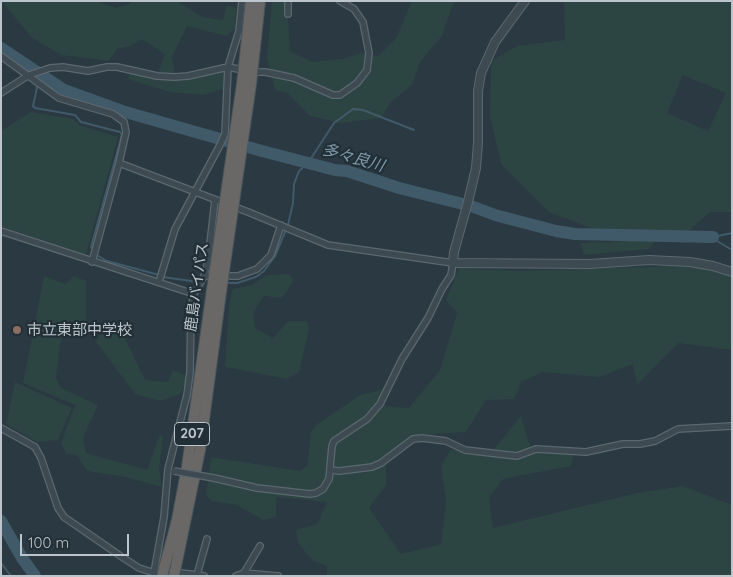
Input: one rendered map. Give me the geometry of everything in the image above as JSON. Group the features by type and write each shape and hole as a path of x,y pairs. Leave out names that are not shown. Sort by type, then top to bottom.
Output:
{"highway":[{"name":"鹿島バイパス","path":"248,71 251,1"},
{"name":"鹿島バイパス","path":"159,574 177,520 187,467 260,1"},
{"name":"鹿島バイパス","path":"174,574 200,450 216,291"}],"street":[{"path":"159,282 175,229 224,134 228,67 239,31 242,1"},
{"path":"288,1 288,14"},
{"path":"1,93 50,68 63,67 88,71 117,67 157,76 174,77 188,76 228,67 294,78 333,94 340,94 357,83 366,70 369,54 363,22 354,9 340,1"},
{"path":"171,470 257,488 310,494 323,489 329,478 334,440 366,419 380,404 402,359 428,318 451,275 454,252 468,202 476,159 478,91 481,73 495,42 525,1"},
{"path":"1,56 59,98 112,114 124,122 126,132 119,163 93,256"},
{"path":"119,163 328,245 453,263 583,264 649,260 690,262 732,272"},
{"path":"159,574 164,517 171,470 190,372 191,308 194,294 204,276 208,262 215,200"},
{"path":"204,276 238,276 257,269 271,255 281,225"},
{"path":"1,231 93,256 194,294"},
{"path":"330,470 339,471 372,467 381,463 413,439 422,438 446,441 465,450 517,456 536,449 586,452 623,444 640,444 655,441 678,429 732,426"},
{"path":"1,428 35,447 41,458 58,508 64,517 139,568 159,574 197,574 204,576"},
{"path":"197,574 207,539"},
{"path":"244,573 260,546"},
{"path":"236,576 244,573 278,576"}],"green space":[{"path":"2,1 96,1 116,8 130,4 131,1 177,1 202,17 223,20 226,5 236,8 235,28 227,36 187,26 172,57 175,75 216,69 232,74 230,87 204,95 170,92 128,79 130,72 156,78 165,54 142,39 128,47 118,48 109,61 61,55 31,37"},
{"path":"272,1 287,1 290,51 312,62 342,59 361,53 378,56 396,38 412,1 455,1 442,36 420,62 412,85 391,102 381,118 341,123 310,116 287,93 275,90 267,59"},
{"path":"564,1 732,1 732,212 710,212 686,233 591,228 549,212 501,164 490,116 491,61 517,46 565,40","holes":["683,75 726,93 708,131 667,113"]},
{"path":"31,112 73,119 79,125 118,137 86,255 1,226 1,131"},
{"path":"655,240 649,249 584,255 580,243"},
{"path":"711,265 732,275 732,350 678,343 637,385 633,364 600,377 543,372 521,382 514,399 486,400 466,432 417,435 386,456 386,485 369,508 401,554 441,544 446,502 441,466 450,450 494,449 521,416 532,453 574,454 571,466 503,479 489,498 493,528 637,493 683,486 732,505 732,576 327,576 327,566 313,561 298,543 296,530 317,524 327,502 276,497 276,517 263,520 237,505 211,501 206,495 211,457 300,471 307,466 311,432 316,425 360,395 385,389 385,406 409,408 440,370 457,313 446,300 459,268 515,271"},
{"path":"290,274 293,282 282,298 264,296 253,313 255,328 273,338 288,321 307,321 309,329 299,372 287,379 225,367 229,304 233,289 253,285 266,275"},
{"path":"44,276 65,284 74,276 86,281 86,323 61,338 56,378 61,388 98,405 83,438 86,453 147,470 160,434 163,437 159,469 162,487 125,477 87,471 77,455 66,454 61,443 75,405 23,383"},
{"path":"104,325 121,330 145,380 168,382 173,370 187,376 181,394 160,401 135,394 96,342"},
{"path":"15,382 72,408 58,440 37,442 6,424"}],"waterway":[{"name":"多々良川","path":"1,48 64,90 122,111 262,151 335,170 347,171 399,188 471,206 495,215 575,234 713,237"},
{"path":"40,74 33,106 35,108 75,115 81,122 120,132 122,135 91,247 93,250"},
{"path":"225,283 237,283 256,277 264,271 275,256 288,225 293,203 294,184 299,171 308,163 334,123 353,109 363,110 414,130"},
{"path":"713,237 732,233"},
{"path":"713,237 732,250"},
{"path":"95,254 107,261 159,275"},
{"path":"163,277 198,282"},
{"path":"1,521 22,558 35,576"},
{"path":"1,563 11,576"}],"place":[{"name":"市立東部中学校","path":"17,330"}]}
